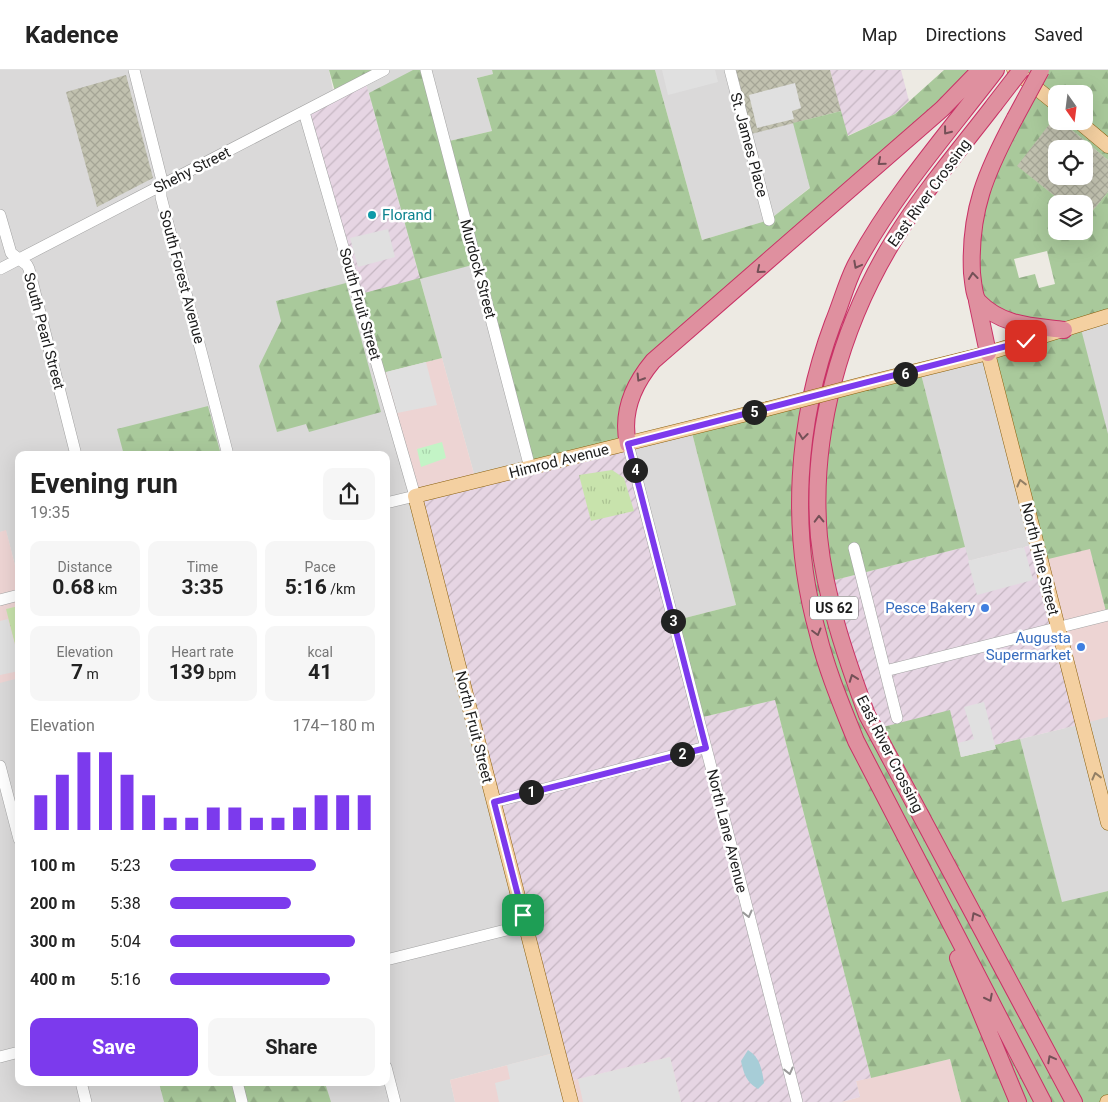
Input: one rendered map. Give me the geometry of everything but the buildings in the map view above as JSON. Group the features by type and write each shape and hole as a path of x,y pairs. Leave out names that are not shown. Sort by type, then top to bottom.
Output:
{"highway":[{"name":"East River Crossing","path":"996,70 976,82 947,131 887,214 854,268 815,375 803,434 800,477 802,544 817,634 838,696 856,741 1043,1102"},
{"name":"East River Crossing","path":"1021,70 931,187 895,238 868,289 846,340 827,407 819,475 819,534 827,582 846,658 867,715 1074,1102"},
{"path":"988,353 973,280 972,253 977,206 991,163 1041,70"},
{"path":"628,444 626,417 630,398 641,374 653,361 976,82"},
{"path":"977,301 992,313 1008,322 1064,330"},
{"path":"910,846 1018,1102"}],"main road":[{"path":"1014,70 1048,98"},
{"path":"1089,130 1108,146"},
{"name":"Himrod Avenue","path":"415,496 988,353 1108,316"},
{"name":"North Hine Street","path":"988,353 1108,824"},
{"name":"North Fruit Street","path":"415,496 571,1102"}],"street":[{"name":"South Forest Avenue","path":"134,70 161,174 161,200 227,451"},
{"name":"Shehy Street","path":"0,269 384,70"},
{"name":"Murdock Street","path":"426,70 530,468"},
{"name":"St. James Place","path":"730,70 769,220"},
{"name":"South Fruit Street","path":"304,112 415,496"},
{"name":"South Pearl Street","path":"0,215 11,253 27,265 29,269 75,451"},
{"name":"North Lane Avenue","path":"628,444 797,1102"},
{"name":"Himrod Avenue","path":"390,502 415,496"},
{"path":"854,548 897,718"},
{"path":"0,600 15,596"},
{"path":"885,671 1108,615"},
{"path":"494,802 706,748"},
{"path":"0,766 15,824"},
{"path":"390,959 526,925"},
{"path":"0,1057 15,1053"},
{"path":"390,1083 395,1102"},
{"path":"82,1086 86,1102"},
{"path":"238,1086 242,1102"}],"shaded area":[{"path":"0,70 329,70 415,496 558,1052 450,1080 455,1102 0,1102 0,600 15,596 15,1086 390,1086 390,451 15,451 15,566 6,531 0,532"},
{"path":"384,70 492,70 493,74 477,78 492,131 445,142 530,468 476,481 365,80"},
{"path":"655,70 794,70 822,178 769,220 702,240"},
{"path":"662,70 715,70 718,82 668,95"},
{"path":"730,70 830,70 841,111 747,135"},
{"path":"830,70 901,70 909,101 895,114 847,136"},
{"path":"126,75 153,178 97,207 66,92"},
{"path":"365,80 420,279 357,295 304,112"},
{"path":"795,83 801,108 792,111 794,119 757,128 749,95"},
{"path":"1048,125 1048,130 1072,130 1084,140 1048,140 1048,185 1093,185 1093,148 1108,160 1108,192 1093,211 1093,195 1053,195 1016,166"},
{"path":"388,229 395,257 358,267 350,238"},
{"path":"1108,316 1108,891 1062,903 1020,739 1082,724 1036,544 968,561 920,370"},
{"path":"442,358 476,481 415,496 379,374"},
{"path":"426,362 437,405 397,413 386,372"},
{"path":"691,429 736,605 673,621 628,444"},
{"path":"628,444 699,718 775,700 871,1078 856,1081 860,1097 841,1102 681,1102 670,1057 566,1082 415,496"},
{"path":"6,530 15,565 15,679 0,683 0,532"},
{"path":"1036,544 1082,724 995,745 961,757 875,729 827,582 965,547 969,561"},
{"path":"1024,547 1033,580 977,595 968,561"},
{"path":"1090,548 1108,619 1108,717 1082,724 1040,561"},
{"path":"8,619 15,645 15,672 0,675 0,621"},
{"path":"984,702 996,749 961,757 958,743 974,739 964,707"},
{"path":"558,1052 566,1082 670,1057 681,1102 455,1102 450,1080"},
{"path":"551,1054 563,1102 499,1102 495,1083 510,1079 507,1065"},
{"path":"670,1057 681,1102 583,1102 578,1079"},
{"path":"950,1059 961,1102 841,1102 860,1097 856,1081"}],"green space":[{"path":"329,70 384,70 336,95"},
{"path":"413,70 426,70 445,142 492,131 477,78 493,74 492,70 655,70 702,240 769,220 810,188 793,123 841,111 848,136 895,114 944,70 980,70 641,375 628,444 530,468 476,264 420,279 442,358 379,374 357,295 420,278 369,93"},
{"path":"1015,70 1108,70 1108,160 1093,148 1093,140 1084,140 1072,130 1093,130 1093,85 1048,85 1048,126 1017,166 1054,195 1048,195 1048,240 1093,240 1093,210 1108,192 1108,316 1080,325 1108,434 1108,619 1090,549 1040,561 988,353 1062,330 999,318 973,280 973,230 1033,85","holes":["1047,251 1055,284 1039,288 1035,274 1019,278 1014,259"]},
{"path":"346,283 381,412 309,432 306,424 277,432 259,366 281,321 276,301"},
{"path":"920,370 965,547 827,582 875,729 950,710 961,757 995,749 995,745 1020,739 1062,902 1108,891 1108,1101 1105,1102 961,1102 950,1059 871,1078 775,700 699,718 673,621 736,605 691,429"},
{"path":"208,406 220,451 123,451 117,429"},
{"path":"442,442 446,458 421,467 417,449"},
{"path":"612,470 624,478 634,511 591,521 579,475"},
{"path":"15,607 15,644 6,609"},
{"path":"160,1086 326,1086 331,1102 164,1102"}],"water":[{"path":"748,1050 758,1060 761,1069 764,1083 758,1089 748,1080 742,1066 741,1061"}],"place":[{"name":"Florand","path":"372,215"},
{"name":"Pesce Bakery","path":"985,608"},
{"name":"Augusta Supermarket","path":"1081,647"}],"route":[{"path":"523,915 494,802 706,748 628,444 988,353 1026,341"}]}
